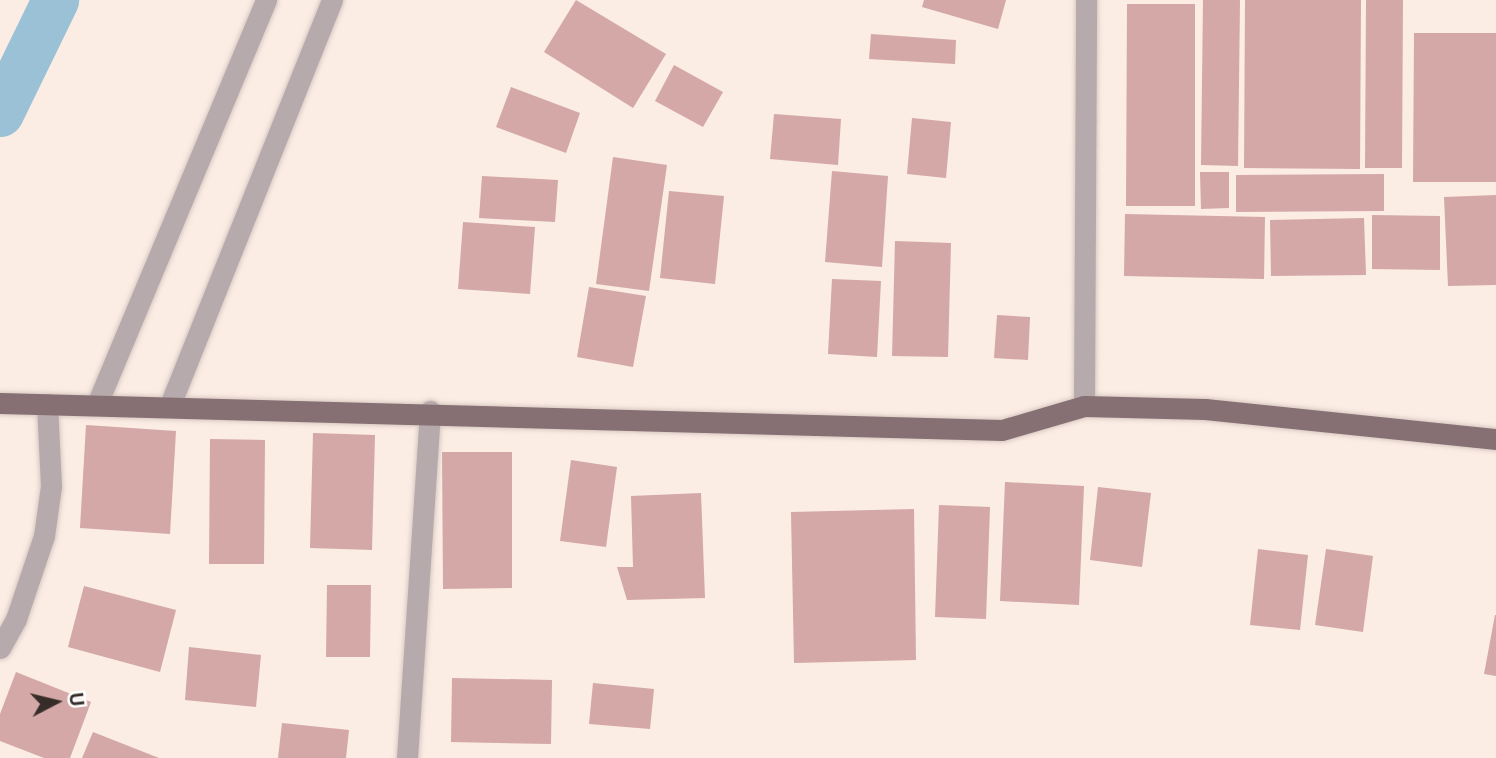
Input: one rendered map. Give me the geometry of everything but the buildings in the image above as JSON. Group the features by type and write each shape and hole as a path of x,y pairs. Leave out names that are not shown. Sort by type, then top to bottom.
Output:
{"main road":[{"path":"0,403 430,411 1002,430 1084,406 1205,409 1496,439"}],"street":[{"path":"97,404 266,0"},
{"path":"170,405 332,0"},
{"path":"1084,406 1086,0"},
{"path":"0,648 16,619 44,536 51,486 47,404"},
{"path":"407,758 430,411"}],"waterway":[{"path":"0,113 55,0"}]}
